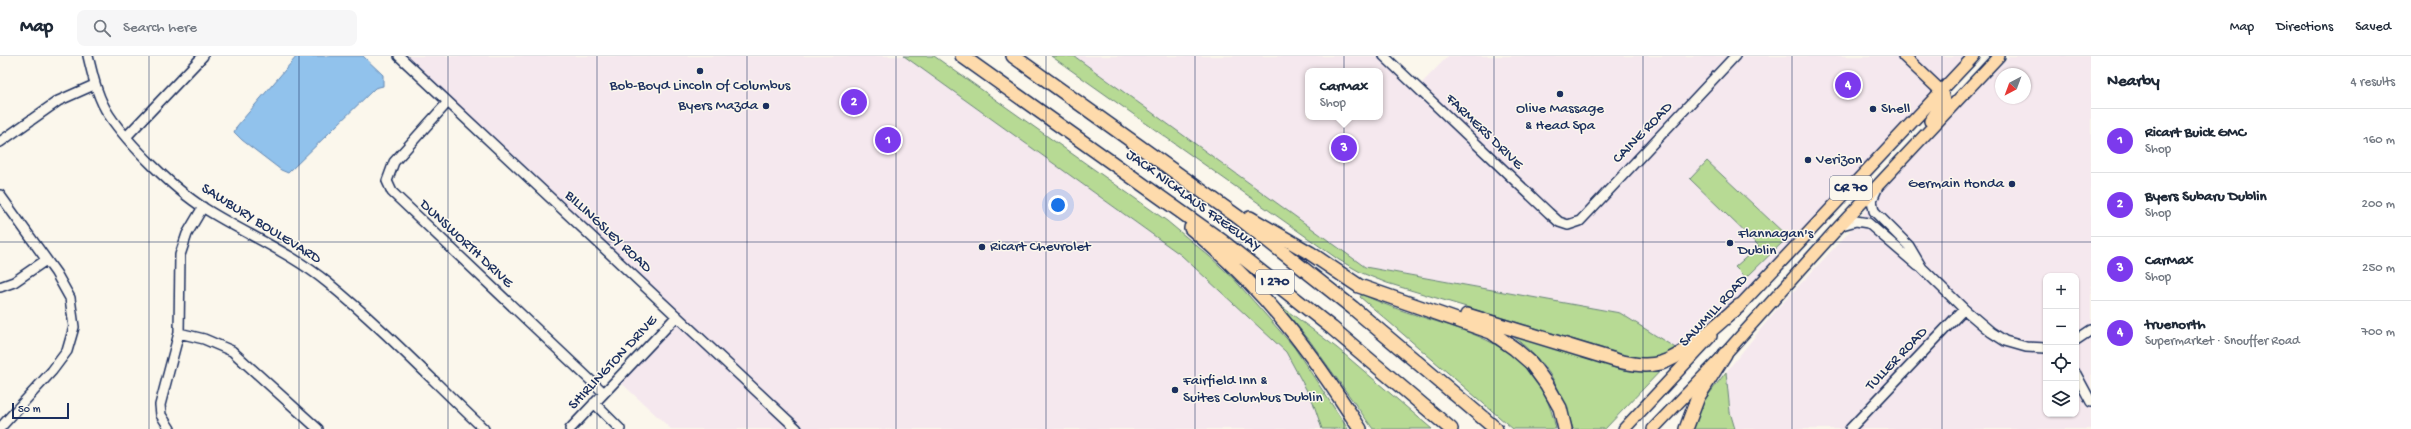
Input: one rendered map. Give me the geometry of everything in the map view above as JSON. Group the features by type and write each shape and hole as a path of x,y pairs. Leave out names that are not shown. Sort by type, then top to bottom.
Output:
{"highway":[{"name":"JACK NICKLAUS FREEWAY","path":"962,56 1099,152 1222,241 1332,328 1451,429"},
{"name":"JACK NICKLAUS FREEWAY","path":"1013,56 1198,188 1354,308 1496,429"},
{"path":"1099,152 1218,251 1257,289 1302,341 1360,429"},
{"path":"1198,188 1310,253 1359,286 1491,332 1515,349 1531,363 1547,385 1560,408 1565,429"},
{"path":"1397,300 1432,304 1634,365 1656,364 1672,358 1739,306"},
{"path":"1686,429 1698,397 1725,354"},
{"path":"1341,399 1365,429"}],"main road":[{"path":"1904,56 1942,92 1944,101 1905,157"},
{"name":"SAWMILL ROAD","path":"1624,429 1942,92 1974,56"},
{"name":"CR 70","path":"1653,429 1725,354 1836,230 1999,56"}],"street":[{"name":"SAWBURY BOULEVARD","path":"88,56 94,85 109,114 126,137 180,189 203,207 294,258 328,283 484,429"},
{"path":"126,137 203,56"},
{"name":"BILLINGSLEY ROAD","path":"399,56 797,429"},
{"name":"FARMERS DRIVE","path":"1384,56 1549,213 1559,222 1568,225"},
{"name":"CAINE ROAD","path":"1568,225 1580,221 1735,56"},
{"path":"0,142 58,100 94,85"},
{"name":"DUNSWORTH DRIVE","path":"448,102 394,162 387,181 392,192 604,393"},
{"path":"1886,176 1872,199 1873,210 1909,246 1925,271"},
{"path":"0,194 46,260 70,298 74,327 67,351 52,371 0,428"},
{"path":"170,429 161,415 160,397 179,333 180,255 187,234 203,207"},
{"path":"1836,230 1852,221 1864,222 1925,271 1964,309 1991,332 2005,340 2026,347 2043,348"},
{"path":"0,287 19,279 46,260"},
{"name":"TULLER ROAD","path":"1850,429 1964,309"},
{"name":"SHIRLINGTON DRIVE","path":"570,429 677,316"},
{"path":"2079,338 2091,330"},
{"path":"179,333 204,339 232,352 252,368 318,429"},
{"path":"2079,380 2091,402"},
{"path":"594,403 620,429"}],"shaded area":[{"path":"399,56 904,56 1181,255 1286,352 1313,402 1322,429 671,429 617,379 676,316"},
{"path":"1074,56 1385,56 1418,87 1448,56 1967,56 1737,301 1677,349 1620,313 1365,267"},
{"path":"2009,56 2091,56 2091,429 1735,429 1730,412 1726,372 1777,309 1849,232 1880,193 1995,71 1995,104 2031,104 2031,68 1998,68"}],"green space":[{"path":"904,56 934,56 1167,221 1209,256 1233,278 1294,347 1348,429 1322,429 1313,402 1286,352 1181,255"},
{"path":"1051,56 1074,56 1365,267 1620,313 1677,349 1655,360 1638,359 1387,283 1362,273 1339,260"},
{"path":"1707,161 1788,237 1746,278 1735,267 1759,246 1690,179"},
{"path":"1362,294 1391,307 1451,326 1479,337 1505,350 1527,369 1544,395 1556,429 1513,429 1360,297"},
{"path":"1281,306 1337,348 1432,429 1373,429 1310,341"},
{"path":"1514,335 1622,370 1632,371 1664,367 1605,429 1573,429 1563,399 1552,377 1536,357 1513,336"},
{"path":"1726,372 1730,412 1735,429 1692,429 1703,402"}],"water":[{"path":"297,56 363,56 383,75 383,86 375,88 288,173 281,170 234,132 237,126"}],"place":[{"name":"Bob-Boyd Lincoln Of Columbus","path":"700,71"},
{"name":"truenorth","path":"1848,85"},
{"name":"Olive Massage & Head Spa","path":"1560,94"},
{"name":"Byers Subaru Dublin","path":"854,102"},
{"name":"Byers Mazda","path":"766,106"},
{"name":"Shell","path":"1873,109"},
{"name":"Ricart Buick GMC","path":"888,140"},
{"name":"CarMax","path":"1344,148"},
{"name":"Verizon","path":"1808,160"},
{"name":"Germain Honda","path":"2012,184"},
{"name":"Flannagan's Dublin","path":"1730,243"},
{"name":"Ricart Chevrolet","path":"982,247"},
{"name":"Fairfield Inn & Suites Columbus Dublin","path":"1175,390"}]}
